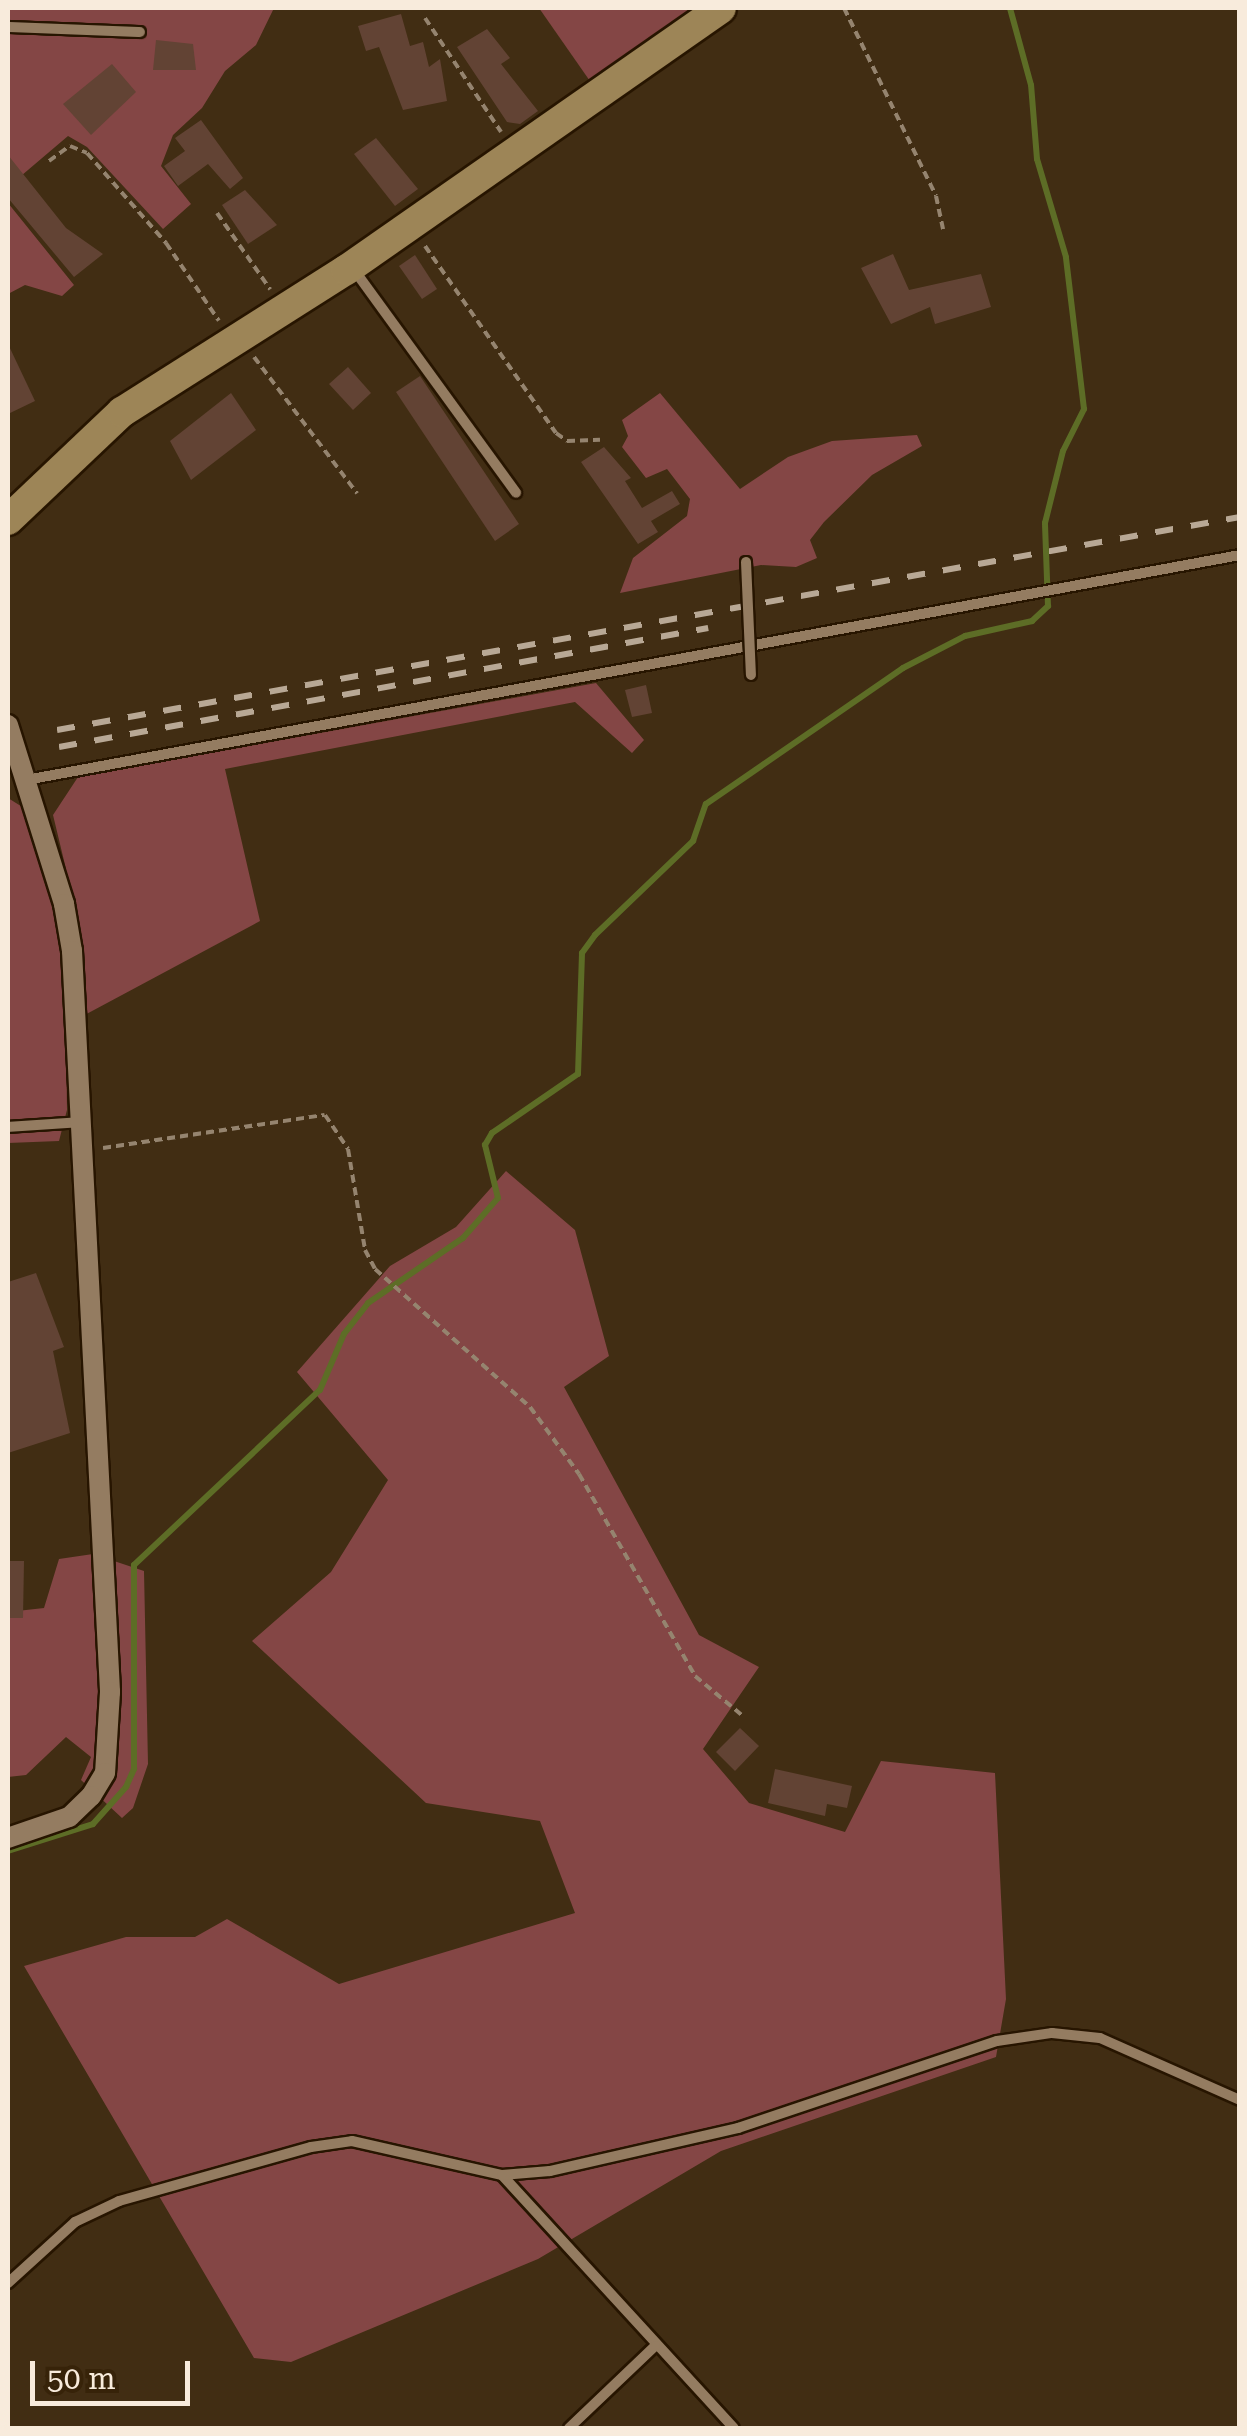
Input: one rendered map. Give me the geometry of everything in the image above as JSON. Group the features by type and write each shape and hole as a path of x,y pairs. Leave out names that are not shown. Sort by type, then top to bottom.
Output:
{"street":[{"path":"8,520 122,412 351,266 722,8"},
{"path":"8,725 17,781 67,919 82,1122 110,1741 105,1773 69,1817 8,1838"}],"lane":[{"path":"8,26 140,32"},
{"path":"351,266 516,493"},
{"path":"17,781 1240,555"},
{"path":"746,562 751,675"},
{"path":"8,1126 82,1122"},
{"path":"8,2284 75,2222 119,2200 311,2147 352,2141 502,2175 550,2172 738,2128 997,2041 1052,2033 1100,2038 1240,2100"},
{"path":"502,2175 734,2428"},
{"path":"569,2428 656,2346"}],"path":[{"path":"844,8 936,196 943,229"},
{"path":"425,18 516,151"},
{"path":"49,161 70,146 87,153 166,243 236,340 357,493"},
{"path":"217,213 284,309"},
{"path":"410,226 543,419 567,441 600,440"},
{"path":"83,1151 325,1116 348,1149 365,1250 375,1268 530,1407 579,1474 695,1676 743,1716"}],"shaded area":[{"path":"8,8 274,8 256,45 225,71 202,108 173,135 161,166 191,204 163,229 87,147 68,136 8,187"},
{"path":"539,8 703,8 592,84"},
{"path":"8,203 74,285 62,296 25,285 8,294"},
{"path":"660,393 740,489 788,457 832,441 917,435 922,446 872,475 824,522 810,540 817,558 796,567 761,565 620,593 633,558 687,516 690,499 667,469 646,478 622,447 628,436 622,420"},
{"path":"596,683 644,740 632,753 575,702 225,769 260,921 66,1025 67,1110 59,1141 8,1143 8,798 24,808 47,876 66,869 53,815 78,777"},
{"path":"506,1171 575,1230 609,1356 564,1387 699,1635 759,1667 703,1749 749,1803 845,1832 881,1761 995,1773 1006,1999 996,2057 721,2151 538,2259 291,2362 254,2358 24,1966 126,1937 195,1937 227,1919 339,1984 575,1913 540,1821 426,1803 252,1641 331,1572 388,1480 297,1372 390,1266 456,1227"},
{"path":"93,1554 144,1571 148,1764 133,1808 122,1818 81,1780 91,1757 66,1737 26,1775 8,1777 8,1612 44,1608 59,1559"}],"building":[{"path":"401,14 410,46 423,42 429,67 440,59 447,101 403,110 379,47 366,51 358,26"},
{"path":"487,29 510,58 501,64 538,111 520,124 507,122 457,47"},
{"path":"156,40 193,44 196,70 153,70"},
{"path":"112,64 136,92 91,135 63,104"},
{"path":"201,120 243,178 230,189 208,164 178,186 164,166 185,151 175,138"},
{"path":"376,138 418,189 395,206 354,154"},
{"path":"8,155 66,228 103,254 74,277 8,198"},
{"path":"245,190 277,225 248,244 222,205"},
{"path":"893,254 909,290 981,274 991,307 935,324 930,307 891,324 861,268"},
{"path":"415,255 437,289 422,299 399,266"},
{"path":"8,344 35,401 8,414"},
{"path":"348,367 371,393 353,410 329,384"},
{"path":"420,376 519,524 495,541 396,392"},
{"path":"231,393 256,430 191,480 170,441"},
{"path":"604,447 631,478 625,481 642,508 672,491 680,504 651,521 658,532 638,544 581,462"},
{"path":"646,685 652,713 632,717 625,690"},
{"path":"36,1273 64,1347 53,1351 70,1433 8,1453 8,1282"},
{"path":"8,1561 24,1561 23,1618 8,1618"},
{"path":"740,1728 759,1746 735,1771 716,1752"},
{"path":"775,1769 852,1786 847,1808 827,1804 825,1816 768,1803"}],"waterway":[{"path":"8,1851 93,1824 126,1787 134,1769 134,1565 320,1390 344,1334 368,1303 463,1238 498,1198 485,1145 492,1133 578,1074 582,953 595,935 693,841 706,804 903,668 965,636 1032,621 1048,606 1045,523 1063,451 1084,409 1066,257 1037,159 1031,85 1010,8"}],"railway":[{"path":"57,730 1240,517"},
{"path":"59,747 708,628"}]}
